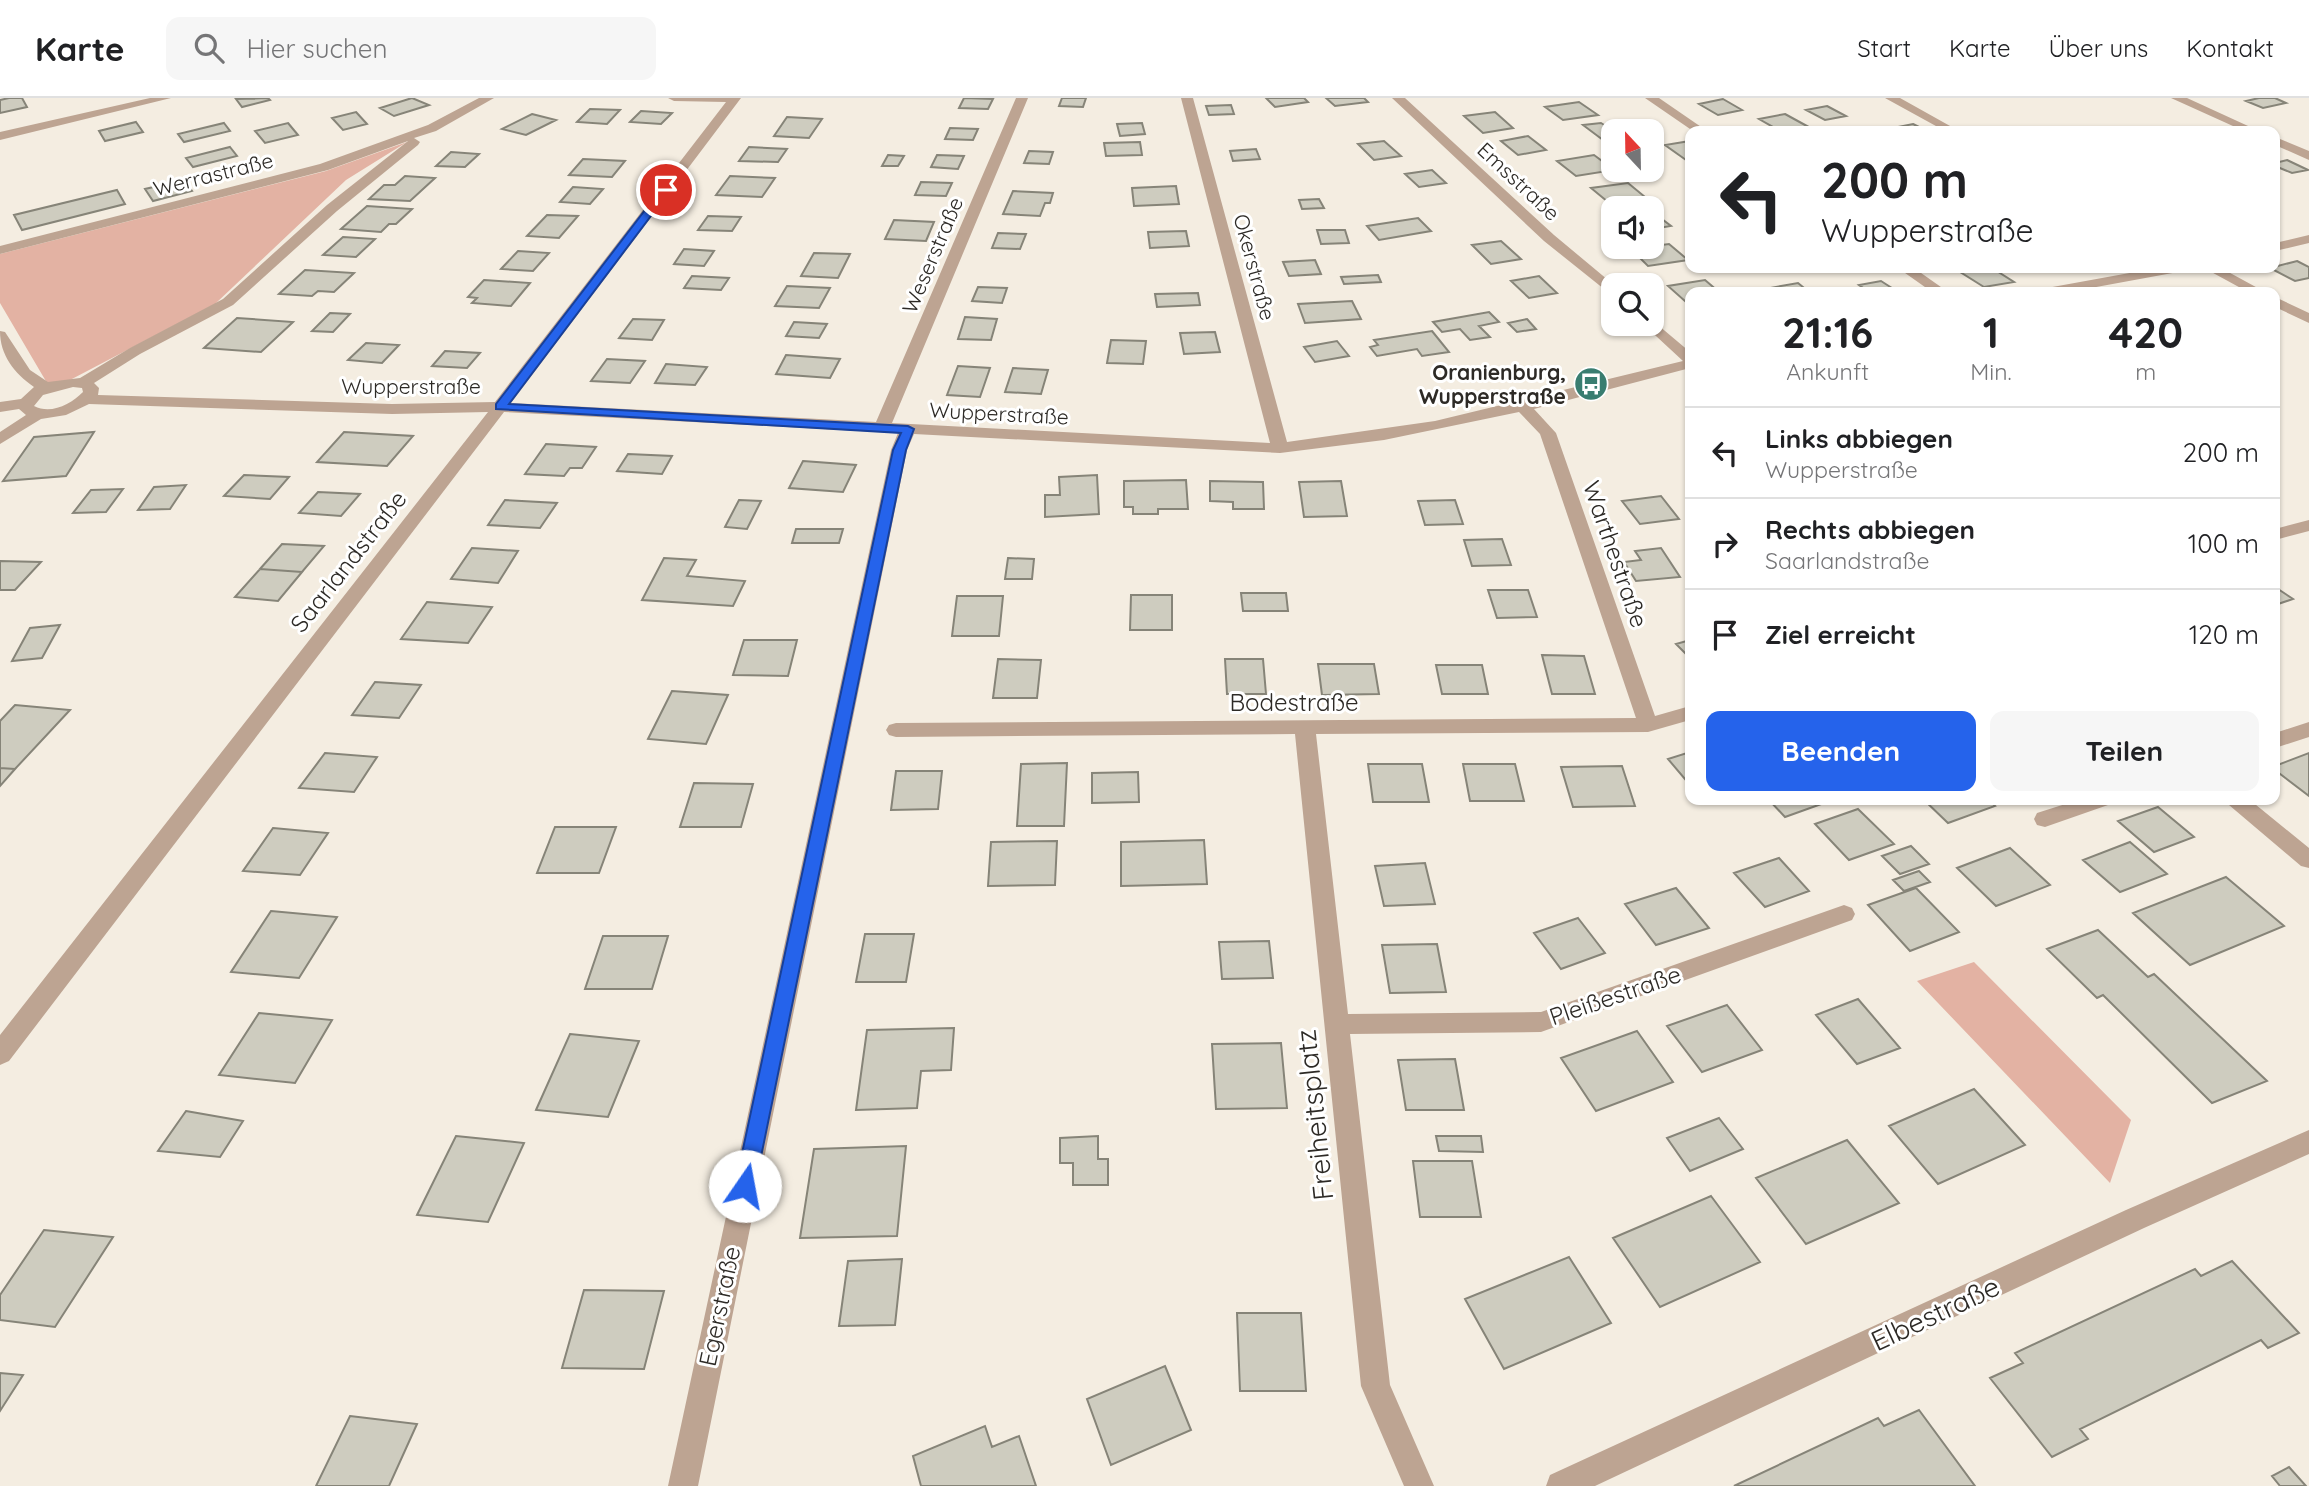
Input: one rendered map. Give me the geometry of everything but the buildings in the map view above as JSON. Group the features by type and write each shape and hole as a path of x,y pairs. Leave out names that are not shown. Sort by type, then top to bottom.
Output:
{"street":[{"path":"0,136 165,98"},
{"name":"Werrastraße","path":"0,250 324,167 432,128 488,98"},
{"path":"674,98 734,99"},
{"name":"Weserstraße","path":"882,428 1022,98"},
{"name":"Okerstraße","path":"1187,98 1280,448"},
{"name":"Emsstraße","path":"1398,98 1549,238 1601,282"},
{"path":"1651,98 1693,126"},
{"path":"1891,98 1944,126"},
{"path":"2177,98 2241,126"},
{"name":"Saarlandstraße","path":"0,1054 500,407 734,99"},
{"name":"Werrastraße","path":"32,408 71,409 85,391 135,351 228,302 370,176 432,128"},
{"path":"2280,143 2309,156"},
{"path":"2280,153 2295,150"},
{"path":"2280,246 2309,239"},
{"path":"1912,273 1934,287"},
{"path":"2074,287 2151,273"},
{"path":"2221,273 2248,287"},
{"path":"2280,304 2309,319"},
{"path":"0,335 24,373 46,388 29,398 32,408"},
{"path":"1663,336 1685,356"},
{"name":"Wupperstraße","path":"46,388 64,383 85,391 392,409 500,407 1280,448 1322,444 1524,408 1685,362"},
{"path":"0,407 32,408"},
{"path":"0,439 32,408"},
{"name":"Warthestraße","path":"1524,408 1549,433 1648,725"},
{"name":"Egerstraße","path":"683,1486 900,450 908,429"},
{"path":"2280,534 2309,525"},
{"name":"Bodestraße","path":"896,730 1648,725 1685,714"},
{"name":"Freiheitsplatz","path":"1305,729 1335,1024 1377,1386 1419,1486"},
{"path":"2280,739 2309,729"},
{"path":"2045,819 2086,805"},
{"path":"2242,805 2309,860"},
{"name":"Pleißestraße","path":"1335,1024 1541,1022 1844,914"},
{"name":"Elbestraße","path":"1562,1486 2135,1219 2309,1142"}],"shaded area":[{"path":"407,142 346,180 215,304 70,380 47,383 0,303 0,254 326,171"},
{"path":"1974,962 2131,1120 2110,1183 1917,981"}],"place":[{"name":"Oranienburg, Wupperstraße","path":"1591,384"}],"route":[{"path":"666,190 500,407 908,429 900,450 745,1186"}]}
